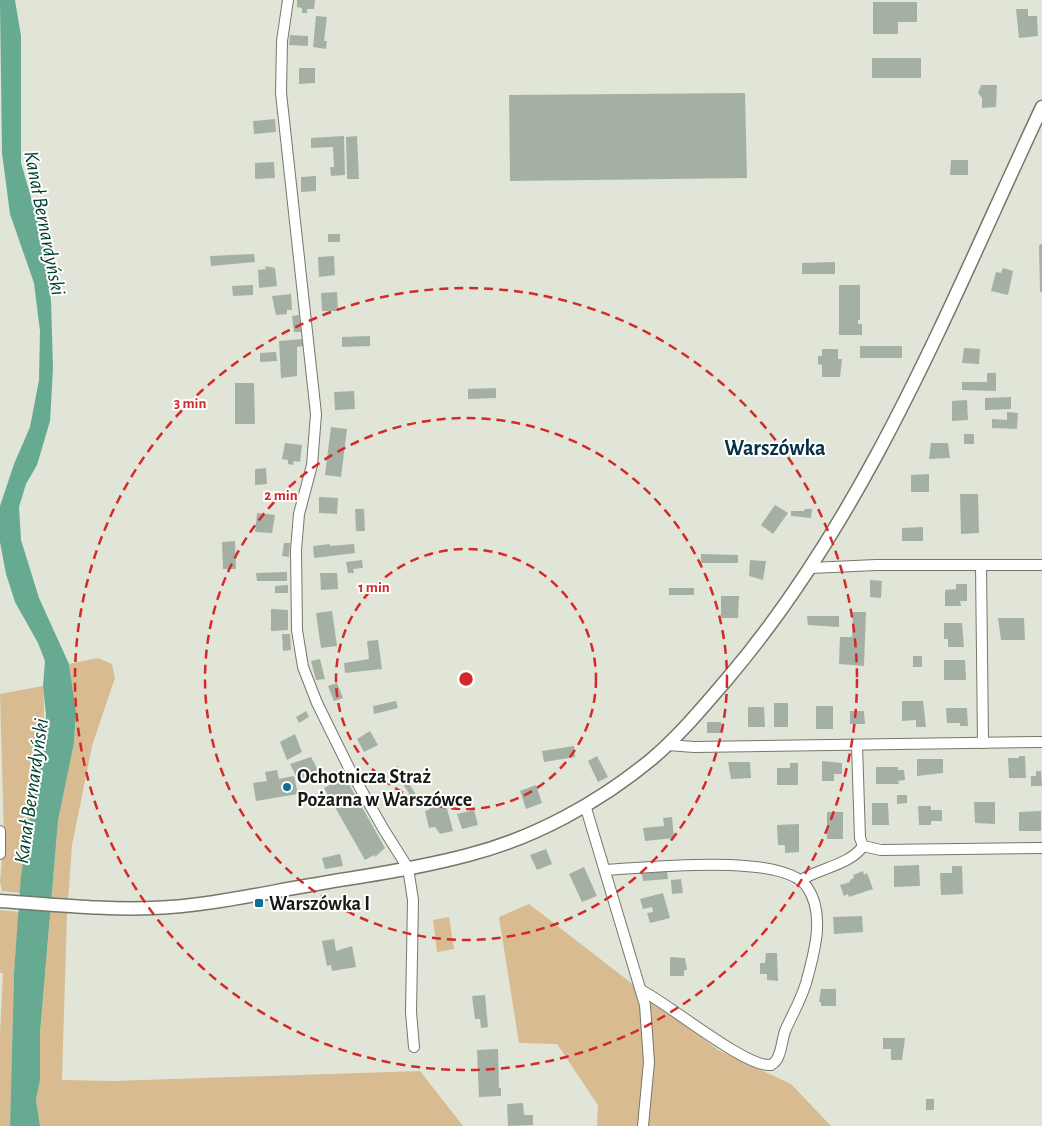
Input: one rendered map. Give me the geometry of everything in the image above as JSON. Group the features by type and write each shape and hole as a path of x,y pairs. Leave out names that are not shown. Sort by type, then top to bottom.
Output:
{"street":[{"path":"288,0 282,41 280,93 316,414 312,465 299,514 296,550 297,630 303,667 317,702 355,779 408,868 413,900 411,1012 414,1047"},
{"path":"2,901 70,906 152,908 185,906 408,868 469,855 543,828 585,805 628,777 668,745 708,702 756,645 811,568 845,510 909,391 1042,107"},
{"path":"811,568 868,565 1042,565"},
{"path":"982,565 983,743"},
{"path":"668,745 694,747 1042,742"},
{"path":"857,745 860,838 863,846"},
{"path":"585,805 641,990 647,1021 649,1062 643,1126"},
{"path":"0,831 0,854"},
{"path":"863,846 881,850 1042,848"},
{"path":"801,880 815,871 850,859 863,846"},
{"path":"605,870 728,866 774,869 793,875 801,880 807,886 814,903 816,943 801,997 784,1034 780,1054 775,1063 766,1066 753,1061 663,1002 641,990"}],"shaded area":[{"path":"0,0 15,0 21,36 21,163 43,238 51,301 53,368 50,421 37,465 26,484 19,507 21,540 39,598 69,664 76,712 74,743 58,821 40,1033 40,1080 36,1100 40,1126 10,1126 14,973 21,876 44,745 46,715 43,686 45,661 38,643 15,602 6,574 0,542 0,506 14,464 30,427 39,380 40,331 34,283 10,214 2,153"},
{"path":"98,658 112,664 115,678 92,746 72,845 67,914 62,1080 114,1081 420,1071 463,1126 40,1126 36,1100 40,1080 40,1033 58,821 74,743 76,712 69,664"},
{"path":"43,686 43,738 20,893 2,891 0,881 4,837 0,694"},
{"path":"529,904 718,1050 791,1084 831,1126 597,1126 598,1105 557,1044 519,1043 499,917"},
{"path":"0,910 19,912 14,973 10,1126 0,1126 0,1034 3,973 0,973"},
{"path":"449,917 454,949 437,952 433,920"}],"building":[{"path":"297,0 315,0 314,9 307,9 307,13 302,13 302,8 297,7"},
{"path":"873,2 917,2 917,22 898,22 898,34 873,34"},
{"path":"1016,9 1028,9 1028,16 1037,16 1038,36 1019,38"},
{"path":"316,16 327,17 324,41 327,41 326,49 313,47"},
{"path":"290,35 308,36 308,46 289,45"},
{"path":"872,58 921,58 921,78 872,78"},
{"path":"299,68 315,68 315,83 299,84"},
{"path":"981,85 997,85 996,107 982,108 982,98 978,93"},
{"path":"745,93 747,178 510,181 509,95"},
{"path":"275,119 276,132 254,134 253,121"},
{"path":"344,136 345,175 331,176 330,167 334,167 333,147 311,148 311,138"},
{"path":"357,136 359,179 347,179 346,137"},
{"path":"951,160 968,160 968,175 950,175"},
{"path":"274,162 275,178 255,179 255,163"},
{"path":"316,176 316,191 301,192 301,177"},
{"path":"328,234 340,234 340,242 328,242"},
{"path":"1042,244 1042,292 1040,292 1039,245"},
{"path":"254,254 255,262 211,266 210,256"},
{"path":"334,256 335,275 319,277 318,257"},
{"path":"835,262 835,274 802,274 802,263"},
{"path":"265,266 275,268 277,286 259,288 258,270 266,269"},
{"path":"1003,268 1013,271 1008,295 991,291 996,272 1001,273"},
{"path":"253,285 253,295 233,296 232,286"},
{"path":"839,285 860,285 860,320 858,320 858,324 862,324 862,335 839,335"},
{"path":"337,292 338,311 322,311 321,293"},
{"path":"291,294 292,310 287,310 287,314 276,315 272,296"},
{"path":"299,315 301,332 294,332 292,316"},
{"path":"370,336 370,346 342,347 342,337"},
{"path":"302,339 303,346 297,347 297,376 281,378 279,341"},
{"path":"860,346 902,346 902,358 860,358"},
{"path":"964,348 980,349 979,364 962,363"},
{"path":"822,349 838,349 838,359 842,359 840,377 822,377 822,365 818,364 818,356 822,356"},
{"path":"276,352 277,361 260,362 260,353"},
{"path":"987,373 996,373 996,391 962,390 962,382 987,382"},
{"path":"235,383 254,383 255,424 235,424"},
{"path":"496,388 496,398 468,399 468,389"},
{"path":"354,391 355,409 335,410 334,392"},
{"path":"1011,397 1011,409 985,410 985,398"},
{"path":"967,400 968,420 952,421 952,401"},
{"path":"1007,412 1018,413 1017,429 992,428 992,419 1007,420"},
{"path":"331,427 347,429 341,477 325,475"},
{"path":"964,434 974,434 974,444 964,444"},
{"path":"285,443 302,445 300,462 294,461 293,465 288,464 288,460 282,459"},
{"path":"931,443 948,443 950,458 929,459"},
{"path":"266,468 267,484 255,485 255,469"},
{"path":"929,474 929,492 911,492 911,475"},
{"path":"960,494 978,494 979,533 961,534"},
{"path":"319,497 338,498 337,514 319,513"},
{"path":"775,505 788,513 773,534 761,525"},
{"path":"355,509 364,509 365,531 356,531"},
{"path":"805,509 812,509 811,518 791,516 791,511 804,511"},
{"path":"257,513 275,515 272,533 255,532"},
{"path":"923,527 923,541 902,541 902,528"},
{"path":"235,541 236,569 223,569 222,542"},
{"path":"284,543 290,543 289,557 282,556"},
{"path":"330,544 330,546 354,544 355,553 314,558 313,546"},
{"path":"701,554 738,555 738,563 701,563"},
{"path":"362,560 363,568 353,569 354,573 348,573 346,562"},
{"path":"750,560 766,561 763,580 749,576"},
{"path":"287,572 287,581 257,581 256,573"},
{"path":"320,573 337,573 338,589 321,590"},
{"path":"870,580 882,581 881,598 870,597"},
{"path":"956,584 967,584 967,601 960,601 961,606 945,606 945,590 956,589"},
{"path":"288,585 288,593 275,593 275,586"},
{"path":"669,588 694,588 694,595 669,595"},
{"path":"721,596 739,596 738,618 721,618"},
{"path":"271,609 288,610 288,630 271,631"},
{"path":"332,611 337,646 321,648 316,613"},
{"path":"853,612 866,612 864,666 839,664 840,637 852,637"},
{"path":"807,616 839,616 839,627 808,625"},
{"path":"998,618 1024,618 1025,640 1001,640"},
{"path":"944,623 962,623 964,647 948,647 948,639 944,639"},
{"path":"282,634 290,634 291,650 283,651"},
{"path":"378,640 382,669 345,673 344,663 369,659 367,641"},
{"path":"913,656 922,656 922,667 913,667"},
{"path":"320,659 325,679 316,680 311,661"},
{"path":"944,660 965,660 966,680 944,680"},
{"path":"337,683 343,698 334,701 328,686"},
{"path":"396,701 398,708 374,714 373,706"},
{"path":"902,701 923,701 926,727 916,727 916,720 902,721"},
{"path":"774,703 788,703 788,727 774,727"},
{"path":"816,706 833,706 833,729 816,729"},
{"path":"748,707 764,707 765,727 748,727"},
{"path":"946,708 967,708 968,726 960,726 960,723 947,723"},
{"path":"306,711 309,717 299,723 296,717"},
{"path":"850,711 864,711 865,724 850,724"},
{"path":"707,722 721,722 722,733 707,733"},
{"path":"370,731 378,745 364,752 357,739"},
{"path":"295,734 302,752 287,760 280,742"},
{"path":"574,746 575,757 544,762 542,751"},
{"path":"597,756 608,777 598,782 588,761"},
{"path":"1019,756 1025,756 1026,778 1009,778 1008,758 1019,758"},
{"path":"311,757 318,770 298,780 290,764"},
{"path":"917,759 943,759 943,773 917,776"},
{"path":"822,761 842,763 842,774 834,774 834,781 822,781"},
{"path":"728,762 750,762 751,778 731,779"},
{"path":"790,763 798,763 798,785 777,785 777,768 790,768"},
{"path":"398,766 420,801 416,804 393,769"},
{"path":"876,767 898,767 898,770 904,770 905,780 898,781 899,784 876,784"},
{"path":"277,770 279,779 294,776 298,794 256,801 253,783 267,781 265,772"},
{"path":"1036,771 1041,771 1042,786 1031,786 1031,776 1036,776"},
{"path":"345,777 385,848 375,857 374,855 365,860 324,788"},
{"path":"536,785 542,803 526,809 520,791"},
{"path":"897,795 907,795 907,803 897,804"},
{"path":"444,797 453,831 440,834 435,827 429,828 425,811 430,809 429,805 433,804 431,800"},
{"path":"974,802 995,802 995,824 975,823"},
{"path":"872,803 888,803 889,825 872,825"},
{"path":"918,806 931,806 931,810 942,810 942,821 931,821 931,825 919,825"},
{"path":"474,810 478,825 462,829 457,814"},
{"path":"1041,811 1041,831 1019,831 1019,812"},
{"path":"827,812 843,812 843,839 827,839"},
{"path":"672,817 674,838 645,841 643,828 664,826 663,818"},
{"path":"799,824 799,852 785,853 785,845 778,845 777,825"},
{"path":"546,849 552,864 537,870 530,855"},
{"path":"340,854 343,866 325,869 322,858"},
{"path":"919,865 920,886 894,887 894,866"},
{"path":"952,866 962,866 963,894 941,895 940,873 952,873"},
{"path":"584,867 597,896 582,902 569,874"},
{"path":"667,871 668,879 643,881 642,873"},
{"path":"863,871 864,875 867,873 873,889 849,897 848,894 844,896 840,885 850,882 854,878 853,875"},
{"path":"681,879 683,893 672,894 671,880"},
{"path":"663,893 670,918 650,923 647,913 653,912 652,907 643,909 640,899"},
{"path":"862,916 863,932 834,934 833,917"},
{"path":"334,939 336,951 352,946 356,967 332,971 331,965 327,966 322,941"},
{"path":"766,953 777,953 778,981 767,980 767,974 760,974 760,963 765,963"},
{"path":"670,957 685,958 687,970 684,970 684,976 670,976"},
{"path":"821,989 836,989 836,1006 821,1006 821,1002 819,1002"},
{"path":"485,995 488,1027 481,1028 480,1019 475,1019 472,996"},
{"path":"883,1038 905,1038 902,1060 891,1060 891,1049 883,1049"},
{"path":"498,1049 501,1096 479,1097 477,1050"},
{"path":"926,1099 934,1099 934,1110 926,1110"},
{"path":"523,1103 524,1115 533,1115 533,1125 508,1126 507,1104"}],"place":[{"name":"Ochotnicza Straż Pożarna w Warszówce","path":"287,787"},
{"name":"Warszówka I","path":"259,903"}],"district":[{"name":"Warszówka","path":"775,447"}],"water label":[{"name":"Kanał Bernardyński","path":"45,223"},
{"name":"Kanał Bernardyński","path":"31,791"}]}
